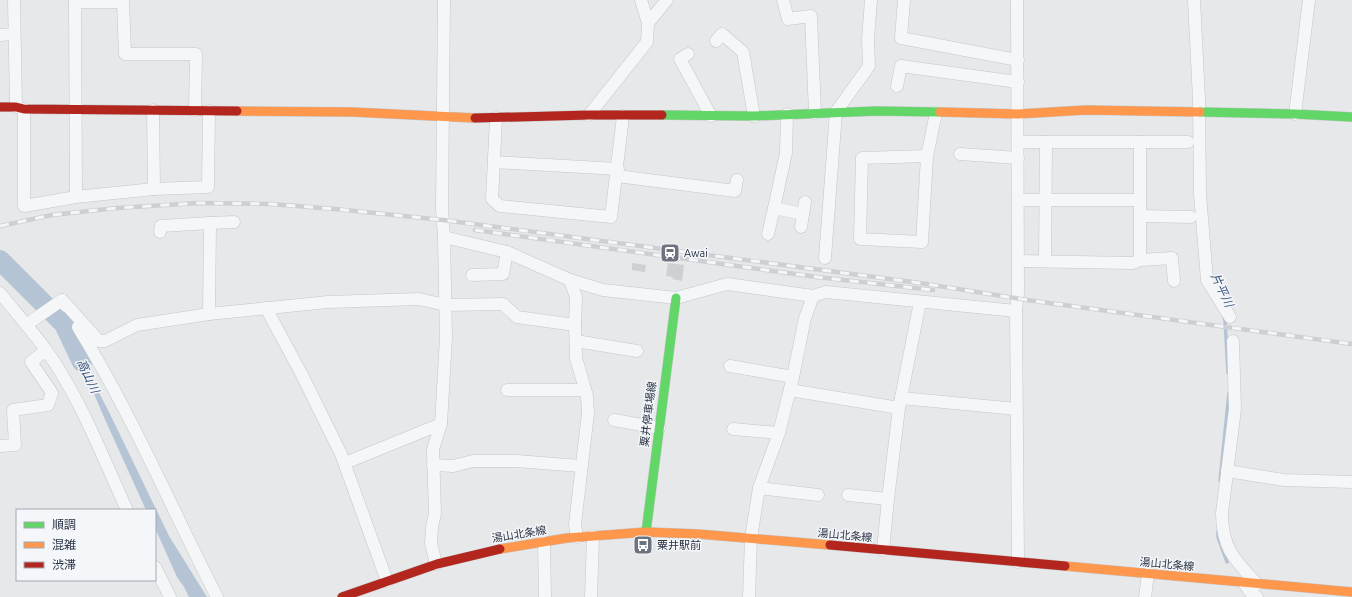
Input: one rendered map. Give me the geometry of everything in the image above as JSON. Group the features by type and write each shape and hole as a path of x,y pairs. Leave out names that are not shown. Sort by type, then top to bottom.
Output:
{"street":[{"path":"14,0 14,34 20,108 24,206 76,197 154,189 208,187 209,111"},
{"path":"436,564 431,543 435,513 433,449 441,424 446,337 442,209 444,0"},
{"path":"589,116 647,42 648,23 641,0"},
{"path":"648,23 667,0"},
{"path":"783,0 788,19 811,16 815,113"},
{"path":"825,258 836,112 869,66 868,39 871,0"},
{"path":"904,0 901,38 1018,60"},
{"path":"1017,0 1018,293 1016,312 1018,562"},
{"path":"1194,0 1196,112 1200,194 1207,280 1230,317"},
{"path":"1295,114 1309,0"},
{"path":"76,197 75,1 123,2 125,54 196,54 195,110"},
{"path":"0,35 14,34"},
{"path":"716,41 722,34 743,52 754,116"},
{"path":"688,54 680,59 711,116"},
{"path":"897,86 901,66 1018,82"},
{"path":"0,107 352,112 442,117 496,118 589,116 754,116 876,111 1018,114 1086,110 1295,114 1352,117"},
{"path":"153,110 154,189"},
{"path":"927,156 862,158 860,239 922,242 927,156 936,113"},
{"path":"768,234 786,153 787,114"},
{"path":"496,118 492,199 500,206 611,217 623,116"},
{"path":"1018,142 1188,142"},
{"path":"1045,261 1046,142"},
{"path":"1140,142 1140,260"},
{"path":"960,154 1018,158"},
{"path":"494,162 617,173 736,191 737,180"},
{"path":"1018,200 1140,200"},
{"path":"774,208 804,208 801,227"},
{"path":"1140,216 1191,216"},
{"path":"160,232 161,226 234,222"},
{"path":"209,314 210,223"},
{"path":"444,237 507,252 570,280 603,290 676,298 727,284 812,296 826,292 1016,312"},
{"path":"472,276 503,274 507,252"},
{"path":"1018,261 1133,263 1140,260 1172,258 1174,281"},
{"path":"570,280 576,297 576,358 587,396 588,413 575,524 577,537"},
{"path":"0,293 29,323 79,405 127,509"},
{"path":"749,597 752,538 759,488 779,433 793,377 805,318 812,296"},
{"name":"粟井停車場線","path":"646,532 676,298"},
{"path":"59,302 99,341 105,341 137,325 209,314 328,302 419,299 445,305 504,304 517,318 575,325"},
{"path":"29,323 59,302"},
{"path":"59,302 88,342 140,439 217,597"},
{"path":"883,550 900,403 920,302"},
{"path":"266,308 302,375 345,463 387,581"},
{"path":"576,341 637,351"},
{"path":"1233,341 1235,409 1222,513 1222,525 1229,550 1234,560 1257,584"},
{"path":"0,446 16,445 13,410 48,405 52,394 31,362 46,350"},
{"path":"730,366 793,377"},
{"path":"507,390 585,390"},
{"path":"790,390 900,403 1017,409"},
{"path":"614,420 659,428"},
{"path":"345,463 441,424"},
{"path":"733,428 779,433"},
{"path":"433,465 453,466 473,461 581,466"},
{"path":"1227,471 1284,480 1352,482"},
{"path":"759,488 818,495"},
{"path":"848,495 888,498"},
{"name":"湯山北条線","path":"342,597 436,564 483,552 577,537 646,532 752,538 1352,592"},
{"path":"591,597 593,536"},
{"path":"544,542 545,597"},
{"path":"156,569 170,597"},
{"path":"1145,597 1148,574"},
{"path":"1244,583 1250,592 1257,597"}],"water":[{"path":"70,337 109,412 156,509 146,509"},
{"path":"156,509 169,536 207,597 189,597 177,577 156,530"}],"building":[{"path":"632,263 646,265 645,272 632,270"},
{"path":"668,263 684,265 682,281 666,276"}],"waterway":[{"name":"高山川","path":"0,260 64,324 82,362"},
{"name":"片平川","path":"1224,318 1228,373"},
{"name":"片平川","path":"1220,481 1229,393"},
{"name":"片平川","path":"1218,531 1218,537 1227,562"}],"railway":[{"path":"0,226 52,215 117,208 198,203 271,204 335,209 443,220 920,283 1027,300 1352,344"},
{"path":"475,230 817,277 933,290"}],"traffic: fast":[{"path":"662,115 754,116 876,111 940,112"},
{"path":"1200,112 1352,117"},
{"path":"646,532 676,298"}],"traffic: slow":[{"path":"940,112 1018,114 1086,110 1200,112"},
{"path":"237,111 352,112 475,118"},
{"path":"500,549 567,538 646,532 698,534 830,545"},
{"path":"1065,566 1352,592"}],"traffic: jam":[{"path":"0,107 16,107 24,109 237,111"},
{"path":"475,118 662,115"},
{"path":"830,545 1065,566"},
{"path":"342,597 437,564 500,549"}],"place":[{"name":"Awai","path":"670,253"},
{"name":"粟井駅前","path":"643,545"}]}
